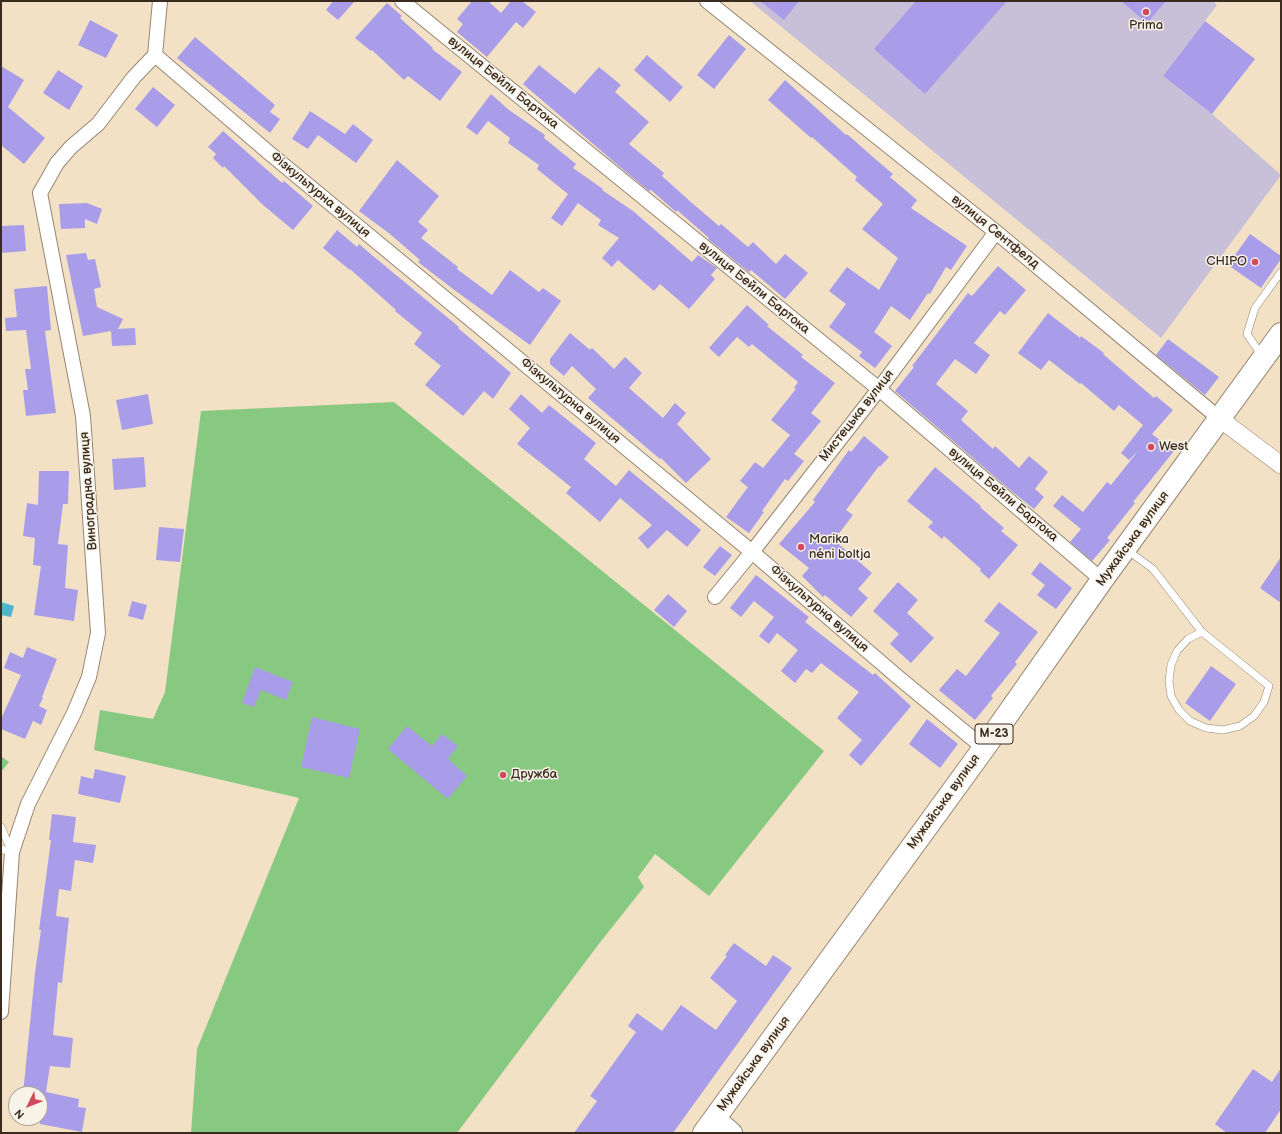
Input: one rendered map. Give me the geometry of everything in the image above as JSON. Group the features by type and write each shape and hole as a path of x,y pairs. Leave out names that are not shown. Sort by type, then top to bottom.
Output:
{"highway":[{"name":"Мужайська вулиця","path":"709,1125 984,748 1102,580 1281,334"}],"main road":[{"path":"709,1125 732,1133"}],"street":[{"path":"155,55 160,1"},
{"name":"вулиця Бейли Бартока","path":"402,1 879,389 1102,580"},
{"name":"вулиця Сентфелд","path":"708,1 996,232 1220,419 1281,465"},
{"name":"Фізкультурна вулиця","path":"155,55 280,162 752,552 898,678 984,748"},
{"name":"Виноградна вулиця","path":"1,1012 7,851 28,804 74,712 89,677 98,633 83,416 40,193 57,163 71,147 98,124 134,77 155,55"},
{"name":"Мистецька вулиця","path":"715,597 879,389 996,232"}],"lane":[{"path":"1264,358 1247,334 1255,308 1281,272"},
{"path":"1125,548 1153,569 1202,632 1269,686 1264,702 1257,712 1240,726 1223,730 1206,728 1190,721 1179,710 1171,696 1168,680 1171,665 1177,651 1188,639 1202,632"},
{"path":"1,828 7,851"}],"shaded area":[{"path":"750,1 1213,1 1217,5 1163,76 1212,114 1281,175 1161,338"}],"green space":[{"name":"Дружба","path":"394,402 824,751 709,896 655,854 638,877 644,887 598,945 457,1133 191,1133 197,1049 299,798 94,750 100,710 153,719 165,692 201,411"},
{"path":"1,756 9,762 1,772"}],"water":[{"path":"1,602 14,606 11,617 1,615"}],"building":[{"path":"333,1 355,1 338,20 326,10"},
{"path":"472,1 488,1 501,13 511,1 522,1 536,12 523,28 516,22 487,57 457,32 463,24 457,19"},
{"path":"760,1 799,1 784,20"},
{"path":"916,1 1007,1 925,94 874,49"},
{"name":"Prima","path":"1121,1 1166,1 1147,23"},
{"path":"387,3 402,16 400,18 433,48 432,49 462,72 440,101 408,76 404,80 372,50 371,51 355,38"},
{"path":"90,20 118,35 106,58 78,45"},
{"path":"1205,21 1255,59 1212,114 1163,76"},
{"path":"729,35 746,49 714,89 697,75"},
{"path":"195,37 275,105 270,112 280,119 270,133 177,58"},
{"path":"647,55 683,87 670,102 634,70"},
{"path":"539,65 575,94 599,67 621,85 615,92 649,122 629,144 664,173 662,176 692,203 719,226 721,224 748,247 753,242 776,264 785,254 808,273 785,299 751,270 749,272 708,239 709,238 677,210 676,212 651,190 649,191 620,167 523,84"},
{"path":"1,66 24,80 8,107 45,138 24,164 1,145"},
{"path":"58,70 83,86 69,110 43,93"},
{"path":"785,80 846,135 847,134 893,174 890,177 917,200 911,208 967,246 951,270 946,267 930,294 928,293 910,320 891,306 874,332 892,346 875,368 859,356 862,352 829,327 846,304 829,291 847,267 879,290 898,258 862,229 883,204 855,180 857,177 768,100"},
{"path":"153,87 175,105 157,127 135,109"},
{"path":"491,94 509,110 545,135 544,138 576,164 573,168 633,211 692,262 698,255 717,268 711,275 715,279 689,309 660,284 654,291 618,260 612,267 602,258 619,238 598,225 601,220 578,203 562,226 551,218 568,194 537,169 539,165 508,143 510,138 488,121 477,135 466,127"},
{"path":"310,111 345,134 353,124 373,140 356,163 318,135 308,149 292,139"},
{"path":"223,131 282,183 284,181 313,206 293,230 263,205 224,166 223,168 213,158 216,154 208,147"},
{"path":"397,160 439,196 418,222 428,230 421,238 458,267 457,269 492,295 510,270 539,292 543,288 561,301 530,345 418,262 420,260 390,234 359,211"},
{"path":"87,203 102,209 97,224 85,219 85,228 61,229 59,204"},
{"path":"24,225 26,251 1,253 1,226"},
{"path":"337,230 357,247 359,244 459,327 458,328 511,373 493,399 484,391 463,416 425,385 441,366 414,344 422,333 395,311 396,310 350,269 323,248"},
{"name":"CHIPO","path":"1250,234 1281,256 1281,259 1261,288 1228,265"},
{"path":"86,253 88,260 95,259 101,287 94,289 97,307 123,319 118,329 135,328 136,345 112,346 111,331 83,336 66,255"},
{"path":"998,266 1026,290 1005,315 1000,311 974,343 990,355 976,374 955,359 936,384 968,411 961,420 993,449 995,446 1019,468 1029,456 1048,472 1035,489 1044,497 1034,509 895,391 914,367 912,366 968,293 972,296"},
{"path":"47,286 51,330 45,331 56,413 26,416 23,390 28,390 25,369 31,369 26,330 6,331 5,318 17,317 14,289"},
{"path":"747,305 769,325 767,326 803,355 801,357 835,383 811,413 821,421 794,454 804,461 788,481 785,479 762,511 764,512 749,533 726,517 748,487 740,481 755,462 763,468 790,435 771,420 796,389 794,388 798,382 752,344 749,347 737,337 719,357 709,348"},
{"path":"1048,313 1080,338 1081,336 1104,353 1103,354 1154,398 1156,396 1173,410 1152,434 1174,451 1133,502 1135,503 1107,538 1110,540 1092,561 1070,542 1081,529 1053,506 1062,495 1083,512 1107,482 1111,485 1138,451 1129,460 1121,453 1143,425 1119,405 1114,411 1081,383 1080,384 1049,360 1041,370 1018,353"},
{"path":"570,333 590,350 592,348 614,369 625,357 642,373 629,388 663,418 675,403 686,413 677,424 711,459 686,483 661,458 660,459 588,398 596,389 572,366 564,376 550,364 550,359"},
{"path":"1168,339 1219,377 1205,395 1156,355"},
{"path":"148,394 153,424 122,430 116,400"},
{"path":"521,394 542,413 549,405 596,443 584,459 616,486 629,470 701,530 687,547 667,530 648,549 638,538 652,525 620,498 600,522 566,493 571,487 517,444 530,428 509,409"},
{"path":"864,436 889,457 880,467 879,466 846,510 853,515 834,540 872,573 858,589 868,598 851,617 825,595 823,597 802,576 809,568 779,544 815,502 813,500 849,450 851,452"},
{"path":"144,457 146,487 114,490 112,459"},
{"path":"935,467 981,506 980,507 1004,528 1001,531 1018,545 989,579 980,571 981,569 944,536 942,539 928,527 933,522 907,501"},
{"path":"39,471 69,471 68,504 63,504 58,544 68,545 65,588 78,590 74,621 34,615 41,566 33,565 35,538 23,536 27,503 38,505"},
{"path":"159,527 184,529 180,562 156,560"},
{"path":"720,546 732,555 715,576 703,567"},
{"path":"1281,557 1281,603 1260,588"},
{"path":"1040,562 1072,588 1056,609 1037,595 1045,585 1031,574"},
{"path":"756,575 809,617 805,622 873,675 875,673 911,706 861,766 849,755 862,740 837,718 859,692 821,663 812,673 806,669 795,683 781,671 798,650 777,633 769,644 759,636 774,617 754,601 741,617 730,608"},
{"path":"898,582 918,600 907,613 934,638 911,663 890,644 899,634 873,611"},
{"path":"668,594 687,611 674,627 654,610"},
{"path":"132,601 147,605 143,620 128,616"},
{"path":"999,602 1038,632 1015,662 1017,664 991,696 993,698 975,720 939,690 957,669 966,676 1000,633 984,621"},
{"path":"27,647 57,659 39,706 47,710 41,725 33,721 25,739 1,729 1,719 21,675 4,668 10,652 23,658"},
{"path":"1211,666 1236,684 1210,721 1185,703"},
{"path":"255,667 293,682 286,700 261,690 254,707 242,703"},
{"path":"312,717 360,729 349,778 301,767"},
{"path":"927,719 958,744 940,768 909,744"},
{"path":"407,726 432,746 442,734 458,746 448,759 467,776 448,799 388,749"},
{"path":"95,769 126,776 120,803 78,794 81,776 93,779"},
{"path":"52,814 76,817 73,842 96,845 93,863 75,860 71,891 59,889 56,916 69,918 62,983 58,982 53,1035 73,1038 70,1068 50,1066 47,1086 24,1086 35,973 41,930 39,930 51,840 49,840"},
{"path":"734,943 766,966 773,955 792,968 673,1133 574,1133 597,1101 590,1096 636,1032 628,1026 637,1013 662,1031 681,1005 716,1030 737,1001 710,978 727,956 725,955"},
{"path":"1281,1068 1281,1109 1265,1133 1227,1133 1215,1124 1253,1069 1272,1082"},
{"path":"48,1092 79,1099 78,1107 86,1108 82,1132 48,1126"}],"place":[{"name":"Prima","path":"1146,12"},
{"name":"CHIPO","path":"1255,262"},
{"name":"West","path":"1151,447"},
{"name":"Marika néni boltja","path":"801,547"},
{"name":"Дружба","path":"503,775"}]}
